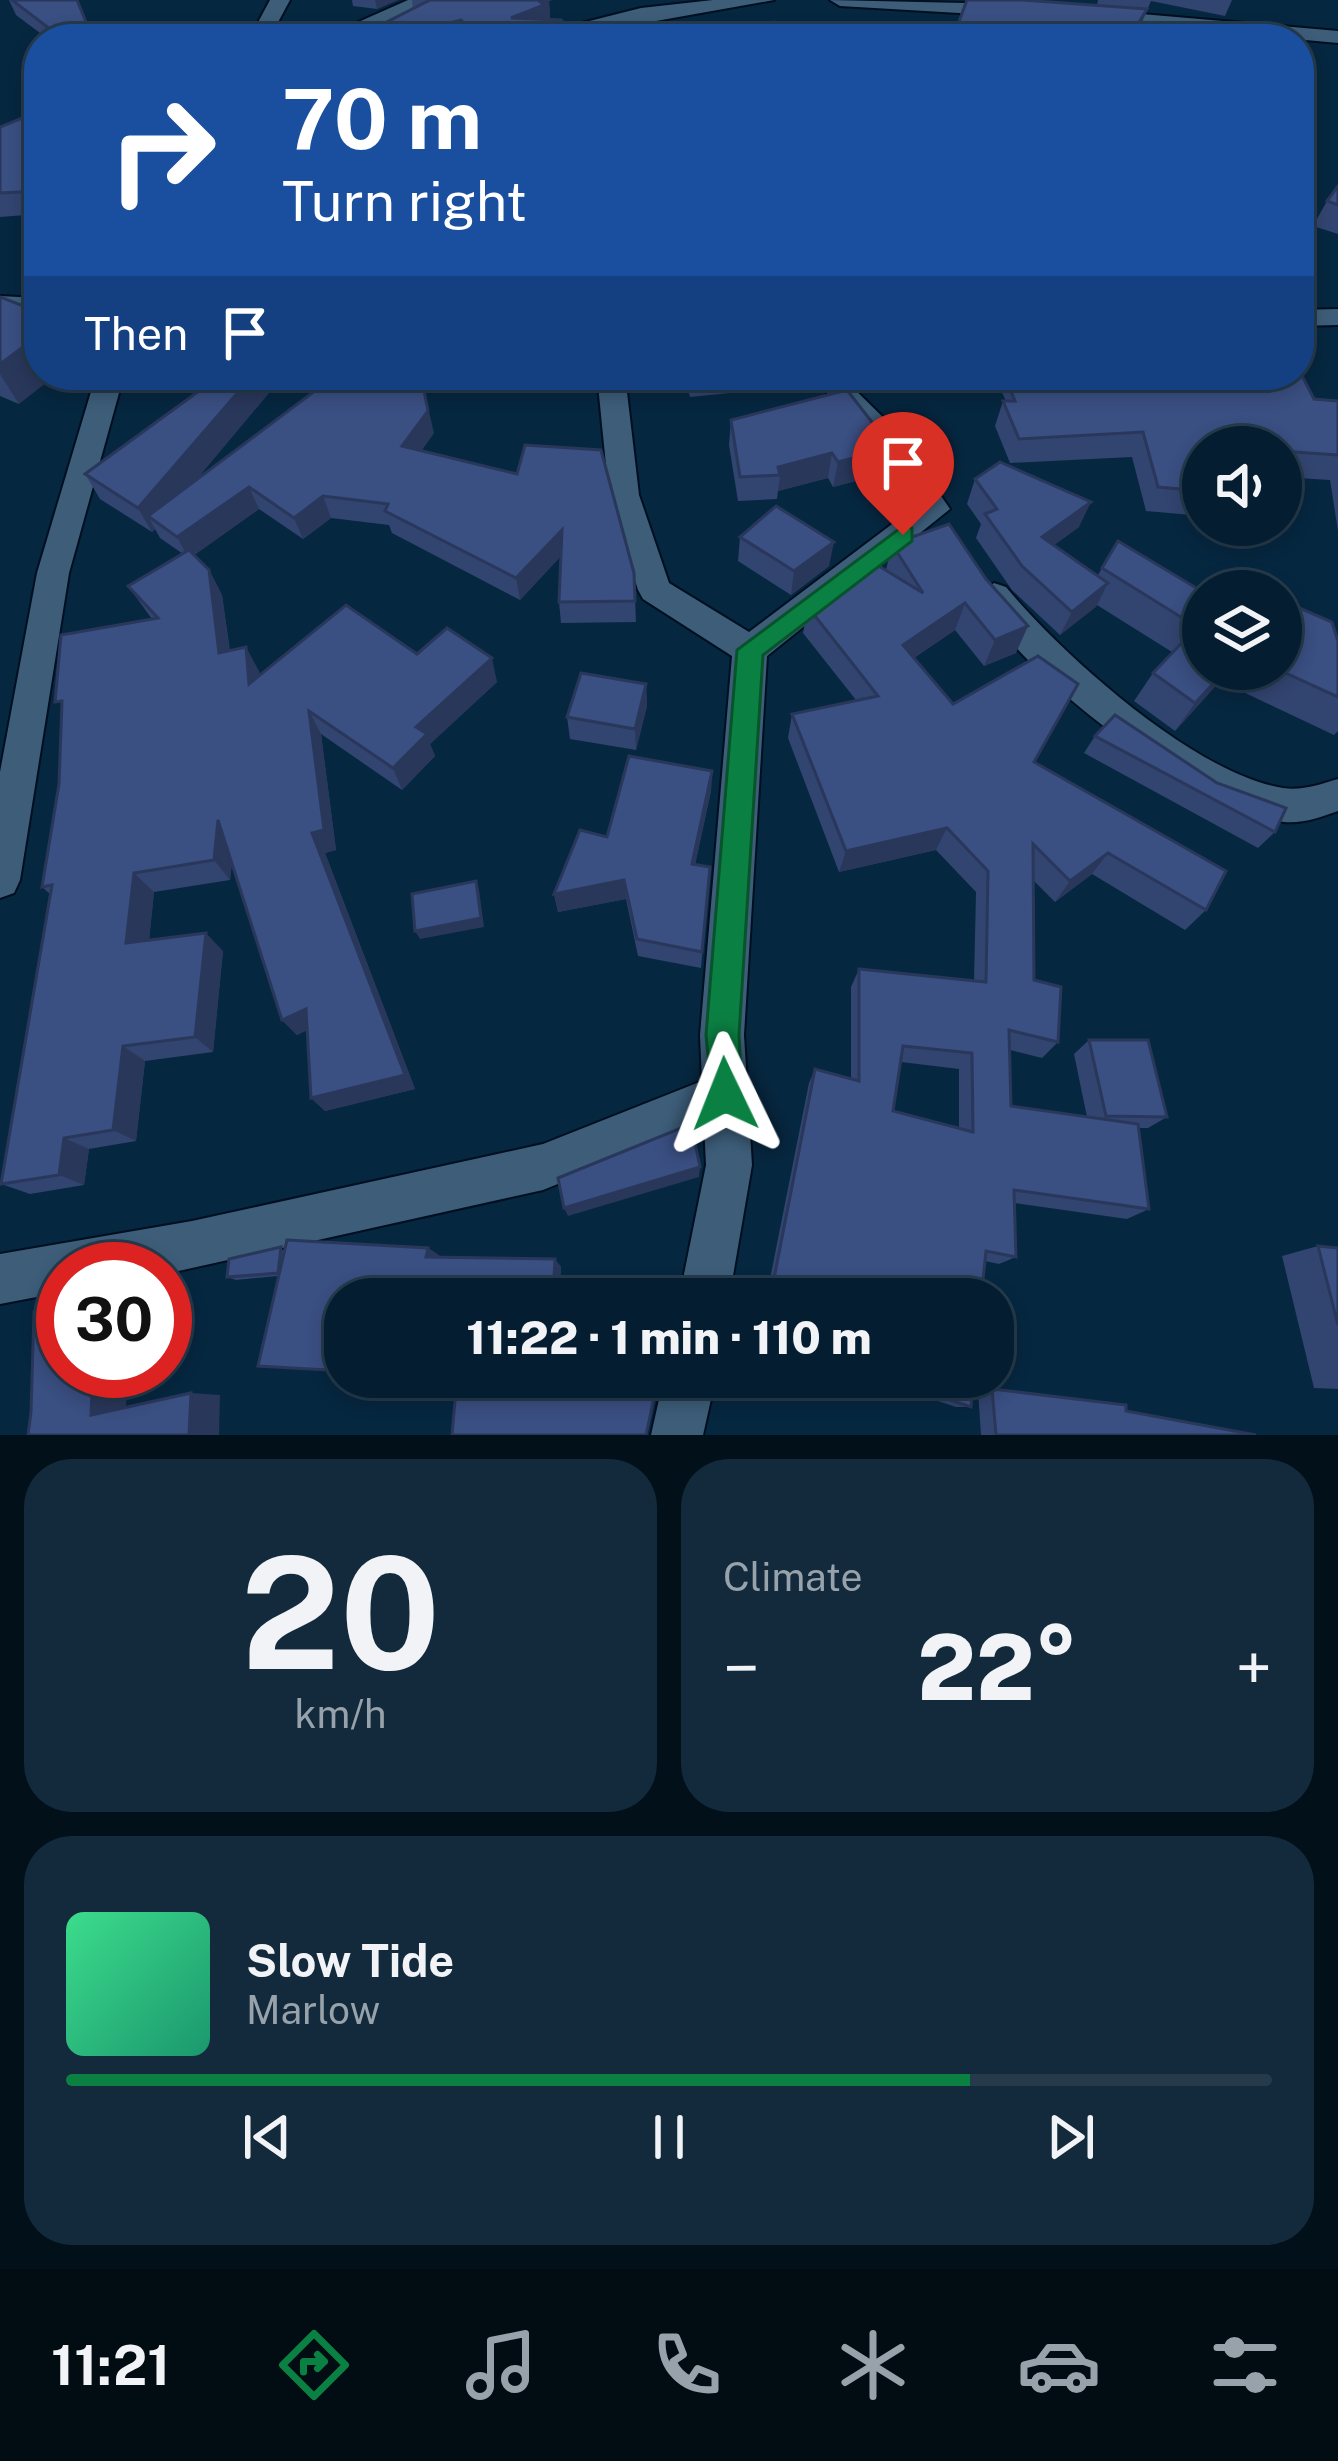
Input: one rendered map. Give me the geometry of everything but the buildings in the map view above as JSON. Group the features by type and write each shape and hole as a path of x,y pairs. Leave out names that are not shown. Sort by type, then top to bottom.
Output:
{"street":[{"path":"366,24 424,0"},
{"path":"650,24 764,0"},
{"path":"840,0 1028,11"},
{"path":"1081,0 1076,14 1190,24"},
{"path":"0,880 53,573 106,390"},
{"path":"613,390 624,495 655,590 750,650"},
{"path":"839,390 885,436 1005,612 1122,718 1165,749 1250,797 1286,806 1338,795"},
{"path":"708,1278 729,1165 722,1035 750,650 934,509"},
{"path":"0,1279 192,1245 543,1167 725,1094"},
{"path":"677,1435 685,1398"}],"route":[{"path":"725,1094 722,1035 750,650 903,535"}]}
